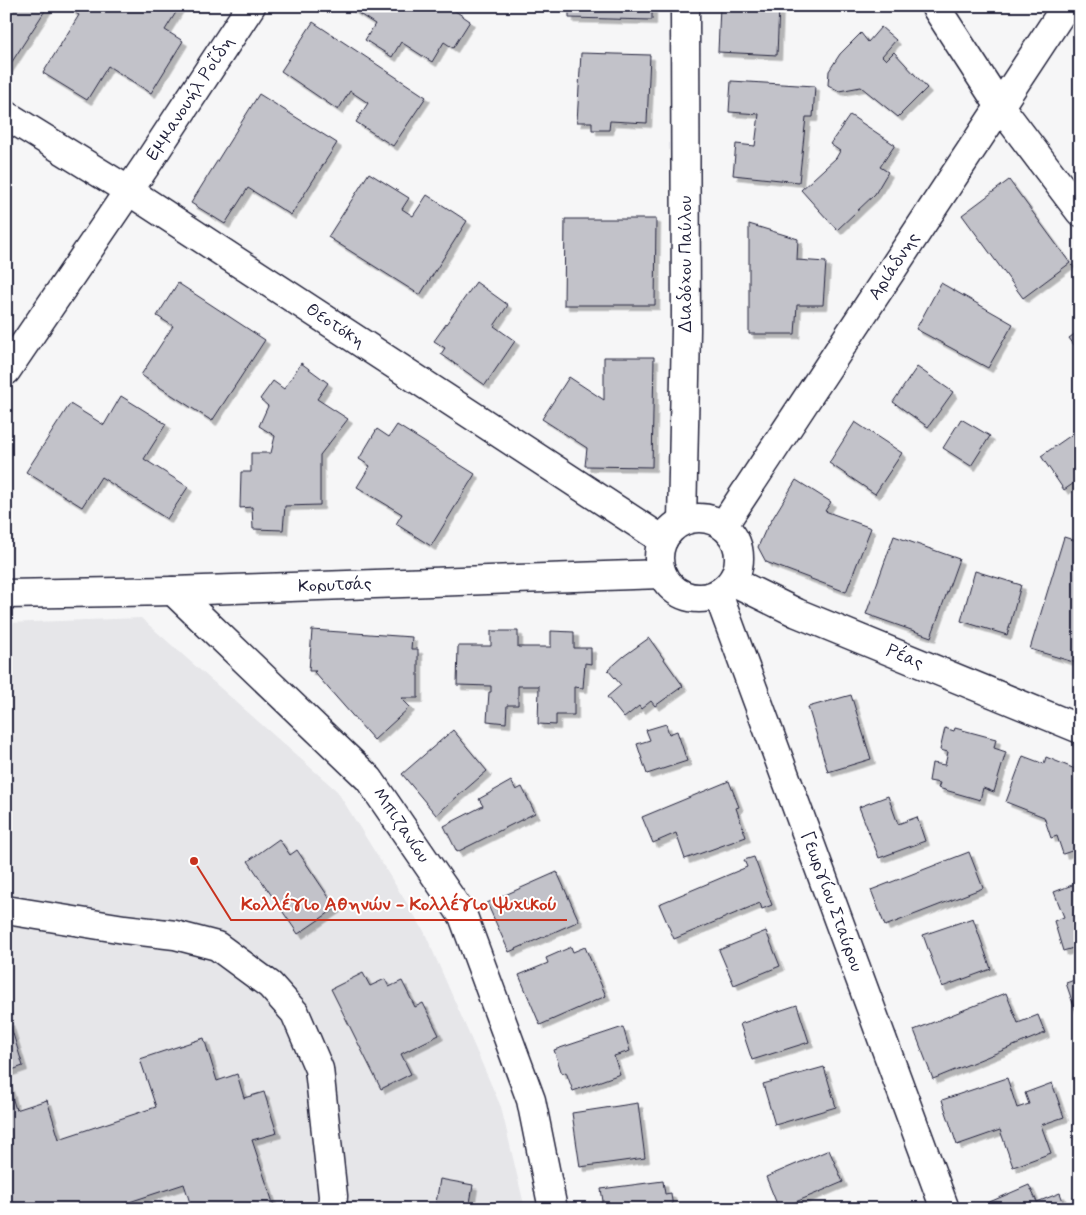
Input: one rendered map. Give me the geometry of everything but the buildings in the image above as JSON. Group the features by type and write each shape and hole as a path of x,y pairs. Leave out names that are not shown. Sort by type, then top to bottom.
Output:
{"street":[{"name":"Εμμανουήλ Ροΐδη","path":"6,371 129,191 251,6"},
{"name":"Διαδόχου Παύλου","path":"682,521 686,330 685,6"},
{"path":"935,6 999,105 1080,212"},
{"name":"Αριάδνης","path":"723,526 1066,6"},
{"name":"Θεοτόκη","path":"6,115 129,191 663,540"},
{"path":"702,518 709,519 723,526 732,535 738,550 738,566 725,588 708,598 696,599 676,592 667,584 659,563 659,551 663,540 671,529 682,521 702,518"},
{"name":"Κορυτσάς","path":"6,594 174,591 662,574"},
{"name":"Ρέας","path":"725,588 797,613 1080,729"},
{"name":"Γεωργίου Σταύρου","path":"725,588 944,1209"},
{"name":"Μπιζανίου","path":"174,591 369,779 463,916 531,1100 553,1209"},
{"path":"6,910 124,929 175,935 217,946 270,985 295,1013 319,1069 332,1209"}],"shaded area":[{"path":"141,618 337,791 424,931 501,1107 525,1209 6,1209 6,623"}],"place":[{"name":"Κολλέγιο Αθηνών - Κολλέγιο Ψυχικού","path":"194,861"}]}
